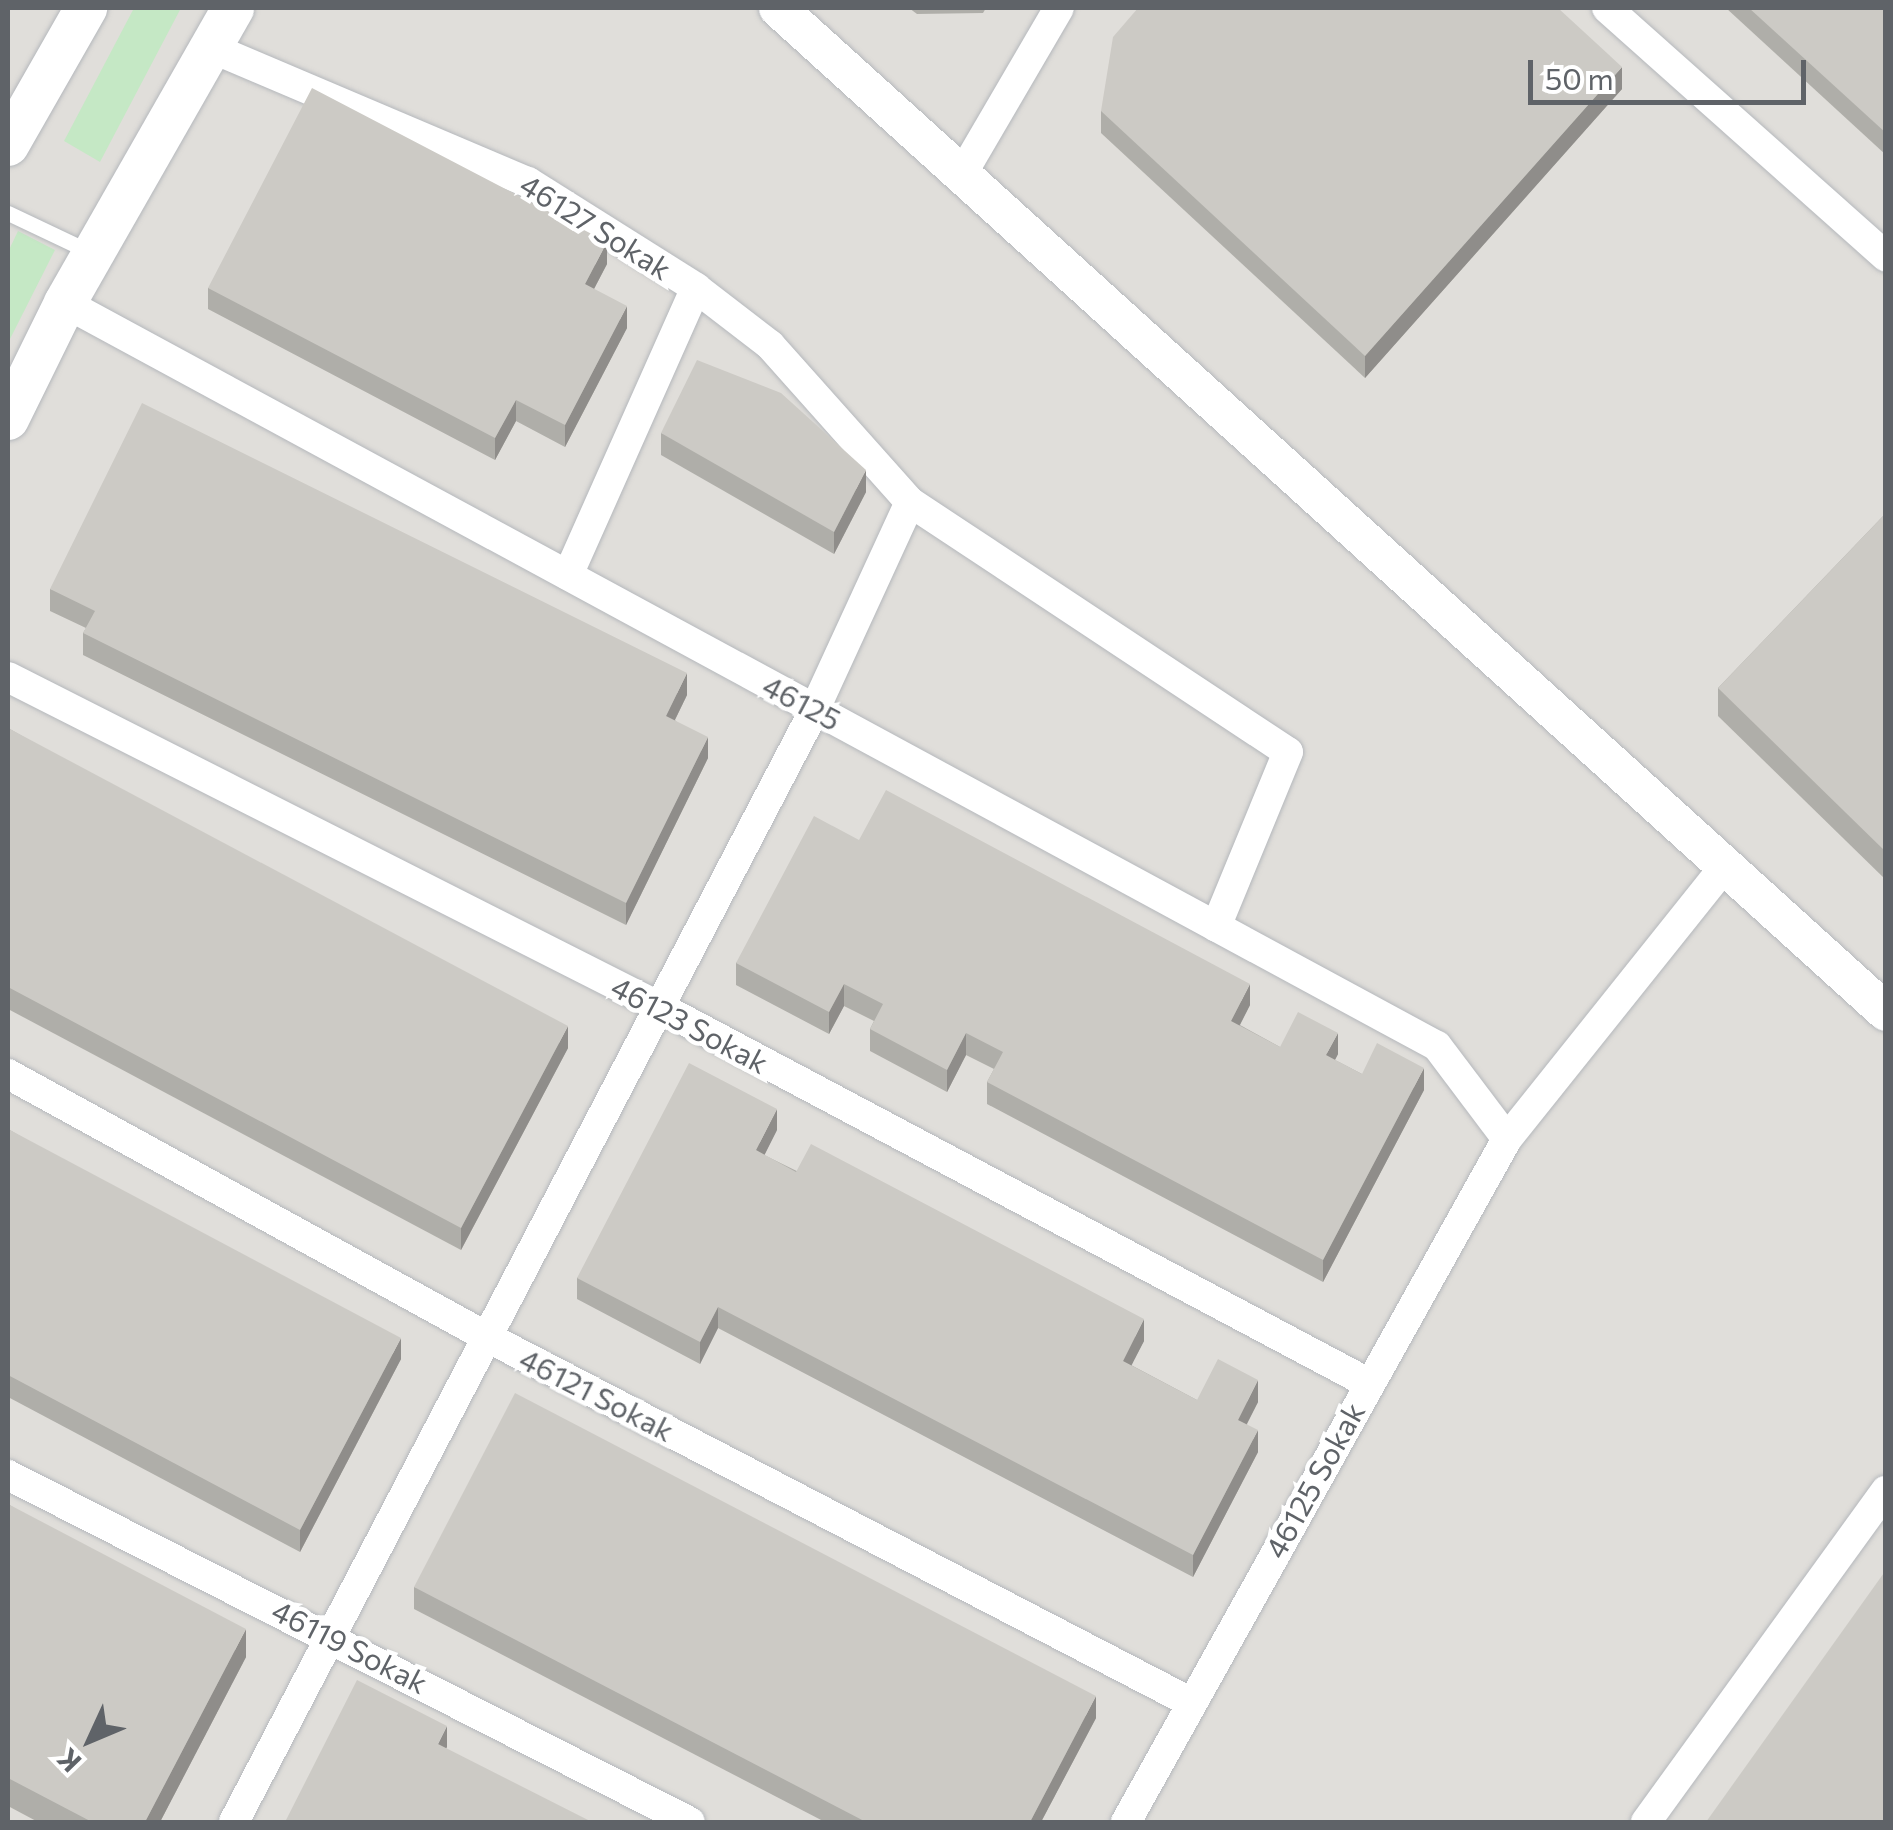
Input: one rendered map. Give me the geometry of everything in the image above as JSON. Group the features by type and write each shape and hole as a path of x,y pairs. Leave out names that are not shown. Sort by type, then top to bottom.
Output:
{"main road":[{"path":"8,145 86,8"},
{"path":"10,406 214,49 233,8"}],"street":[{"path":"778,8 1886,1012"},
{"path":"962,174 1060,8"},
{"path":"1607,8 1886,257"},
{"name":"46127 Sokak","path":"214,49 528,182 696,288 770,345 910,502 1288,752 1216,927"},
{"path":"568,575 696,288"},
{"name":"46125","path":"66,303 1437,1046 1507,1140"},
{"path":"234,1822 488,1337 656,1005 815,709 910,502"},
{"name":"46123 Sokak","path":"8,677 656,1005 1368,1382"},
{"name":"46125 Sokak","path":"1126,1822 1368,1382 1507,1140 1725,866"},
{"name":"46121 Sokak","path":"8,1074 488,1337 1192,1703"},
{"name":"46119 Sokak","path":"8,1476 331,1635 690,1822"},
{"path":"1646,1822 1886,1491"}],"lane":[{"path":"8,213 94,254"}],"shaded area":[{"path":"8,8 1885,8 1885,1822 8,1822"}],"green space":[{"path":"134,8 181,8 100,162 64,141"},
{"path":"18,231 55,250 8,343 8,252"}],"building":[{"path":"1138,8 1558,8 1622,67 1365,356 1101,111 1113,37"},
{"path":"1749,8 1886,8 1886,133"},
{"path":"312,88 607,242 585,284 627,306 565,425 516,400 495,438 208,288"},
{"path":"697,360 781,393 866,470 834,532 661,433"},
{"path":"142,403 687,673 666,716 708,737 626,903 83,633 95,611 50,589"},
{"path":"1886,513 1886,852 1718,688"},
{"path":"8,728 568,1026 461,1228 8,987"},
{"path":"886,790 1250,984 1231,1021 1280,1047 1298,1012 1338,1033 1326,1055 1362,1074 1377,1043 1424,1068 1323,1260 987,1082 1003,1052 966,1033 947,1070 870,1029 883,1004 844,984 829,1012 736,963 814,816 859,840"},
{"path":"689,1063 777,1109 756,1150 796,1172 811,1144 1144,1319 1123,1361 1197,1400 1218,1359 1258,1380 1238,1420 1258,1430 1193,1555 718,1307 700,1342 577,1278"},
{"path":"8,1129 401,1338 300,1530 8,1375"},
{"path":"515,1393 1096,1696 1030,1822 866,1822 414,1587"},
{"path":"8,1504 246,1629 145,1822 92,1822 8,1778"},
{"path":"1886,1570 1886,1822 1706,1822"},
{"path":"357,1680 447,1726 438,1744 592,1822 285,1822"}]}
